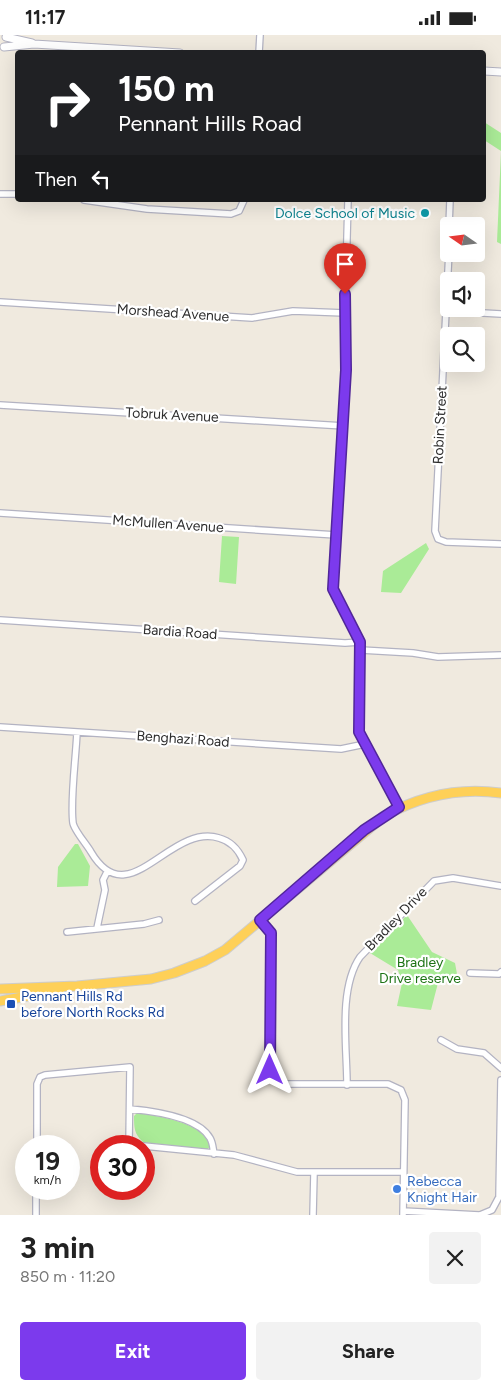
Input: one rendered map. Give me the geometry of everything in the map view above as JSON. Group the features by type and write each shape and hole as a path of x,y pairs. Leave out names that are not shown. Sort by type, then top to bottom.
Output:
{"highway":[{"path":"0,989 77,986 150,979 190,968 225,949 364,830 399,807 448,793 480,791 501,793"},
{"path":"0,1001 77,986"}],"street":[{"path":"258,50 260,35"},
{"path":"34,44 5,36 2,48 34,44 131,50"},
{"path":"486,71 501,72"},
{"path":"0,195 15,194"},
{"path":"100,202 150,210 231,214 239,211 243,202"},
{"path":"348,202 344,426 333,589 360,642 358,725 365,744 399,807"},
{"path":"450,202 450,217"},
{"name":"Morshead Avenue","path":"0,302 252,318 293,311 345,313"},
{"path":"485,312 501,313"},
{"name":"Robin Street","path":"447,317 434,531 438,539 446,542 501,544"},
{"name":"Tobruk Avenue","path":"0,405 344,426"},
{"name":"McMullen Avenue","path":"0,513 336,535"},
{"name":"Bardia Road","path":"0,620 344,643 360,642"},
{"path":"361,650 413,653 438,657 501,655"},
{"name":"Benghazi Road","path":"0,727 341,749 365,744"},
{"path":"77,732 74,825 99,865 107,871 121,874 139,870 154,863 177,844 195,837 210,836 229,841 242,857 242,864 195,901"},
{"path":"97,928 105,890 103,880 107,871"},
{"name":"Bradley Drive","path":"347,1085 346,996 351,971 360,957 434,881 452,878 501,887"},
{"path":"67,932 144,924 159,920"},
{"path":"260,920 271,933 272,1076 282,1084 392,1085 403,1093 405,1100 403,1213 479,1215 492,1210 499,1197 501,1079"},
{"path":"470,973 499,974 501,972"},
{"path":"441,1041 457,1049 484,1053 501,1068"},
{"path":"37,1135 37,1084 42,1076 130,1067 129,1135"},
{"path":"130,1109 160,1113 199,1127 212,1140 214,1154"},
{"path":"155,1147 237,1156 294,1171 314,1173 403,1172"},
{"path":"313,1215 314,1173"},
{"path":"36,1200 36,1215"}],"green space":[{"path":"486,123 501,133 501,151 486,141"},
{"path":"501,151 501,244 497,242"},
{"path":"222,536 239,537 236,584 219,582"},
{"path":"426,543 429,549 401,593 381,592 383,571"},
{"path":"75,844 78,844 90,866 88,886 57,887 58,867"},
{"name":"Bradley Drive reserve","path":"407,915 432,952 455,963 457,974 438,983 431,1010 397,1006 402,983 398,970 370,953"},
{"path":"137,1113 180,1122 201,1132 208,1139 210,1147 206,1150 155,1144 155,1135 138,1135 135,1130 134,1116"}],"place":[{"name":"Dolce School of Music","path":"425,213"},
{"name":"Pennant Hills Rd before North Rocks Rd","path":"11,1004"},
{"name":"Rebecca Knight Hair","path":"397,1189"}],"route":[{"path":"270,1070 271,933 260,920 364,830 399,807 359,732 360,642 333,589 344,426 346,370 345,294"}]}
